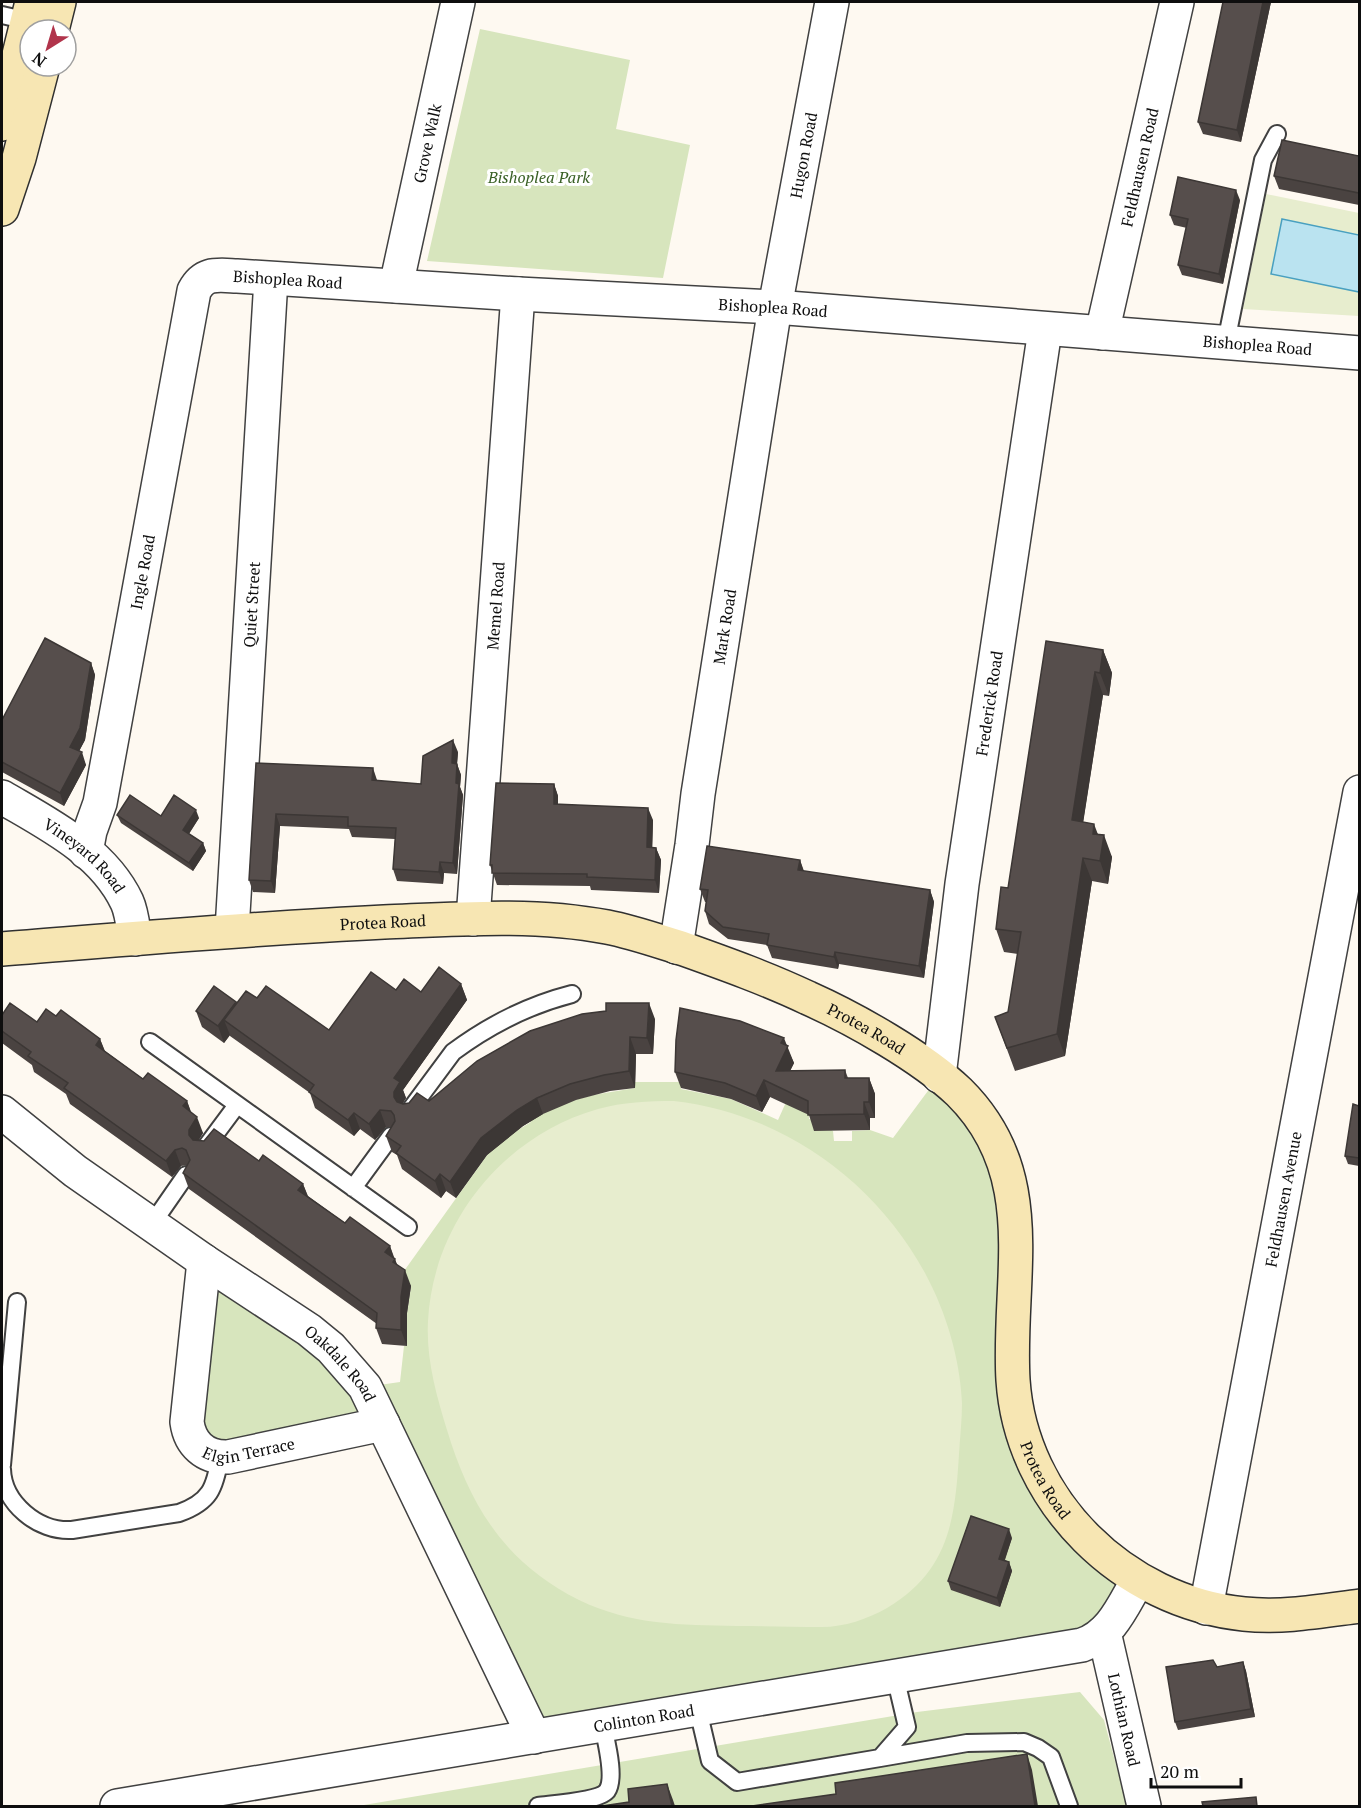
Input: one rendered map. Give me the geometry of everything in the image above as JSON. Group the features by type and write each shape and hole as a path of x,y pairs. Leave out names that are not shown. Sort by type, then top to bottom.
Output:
{"main road":[{"path":"2,124 28,17 60,2"},
{"path":"2,208 19,158 40,78"},
{"name":"Protea Road","path":"2,949 232,930 473,919 576,922 608,927 676,947 753,974 818,1002 880,1036 939,1076 959,1093 984,1124 997,1147 1011,1184 1016,1223 1013,1375 1020,1422 1028,1446 1047,1487 1069,1519 1102,1554 1138,1580 1176,1598 1206,1608 1266,1616 1359,1606"}],"street":[{"name":"Grove Walk","path":"396,286 458,2"},
{"name":"Hugon Road","path":"775,307 832,2"},
{"name":"Feldhausen Road","path":"1102,333 1177,2"},
{"name":"Bishoplea Road","path":"194,291 198,282 214,275 775,307 1359,353"},
{"name":"Quiet Street","path":"232,930 271,279"},
{"name":"Ingle Road","path":"86,852 90,831 100,803 194,291"},
{"name":"Memel Road","path":"473,919 518,294"},
{"name":"Mark Road","path":"676,947 775,307"},
{"name":"Frederick Road","path":"939,1076 962,884 1045,330"},
{"name":"Feldhausen Avenue","path":"1206,1608 1353,861 1359,792"},
{"name":"Vineyard Road","path":"2,796 60,832 86,852 112,878 128,903 135,939"},
{"name":"Oakdale Road","path":"2,1112 75,1172 284,1313 331,1348 365,1387 534,1737"},
{"name":"Elgin Terrace","path":"204,1261 187,1422 194,1443 209,1454 220,1457 383,1424"},
{"name":"Colinton Road","path":"117,1806 271,1794 534,1737 1082,1645 1094,1640 1111,1626 1138,1580"},
{"name":"Lothian Road","path":"1104,1632 1144,1806"}],"lane":[{"path":"1226,342 1263,160 1276,134"},
{"path":"410,1110 453,1052 526,1009 572,993"},
{"path":"150,1042 408,1227"},
{"path":"205,1148 237,1105"},
{"path":"354,1188 391,1136"},
{"path":"152,1224 186,1175"},
{"path":"17,1302 2,1480 7,1494 17,1505 45,1527 58,1531 72,1530 179,1513 196,1507 209,1494 216,1482 220,1457"},
{"path":"880,1758 907,1727 895,1676"},
{"path":"698,1710 710,1761 737,1782 967,1743 1024,1742 1051,1757 1069,1806"},
{"path":"538,1806 596,1797 607,1791 610,1770 603,1726"}],"green space":[{"name":"Bishoplea Park","path":"480,29 630,60 616,129 690,145 663,278 427,261"},
{"path":"1266,194 1359,213 1359,316 1243,309"},
{"path":"939,1076 991,1135 1020,1422 1125,1571 1111,1626 534,1737 383,1424 228,1457 187,1422 204,1261 365,1387 400,1382 404,1346 407,1346 407,1313 411,1286 399,1278 487,1155 508,1136 531,1122 527,1113 593,1095 635,1088 635,1082 681,1082 681,1089 731,1099 778,1120 787,1100 809,1100 809,1119 814,1119 833,1131 834,1141 852,1141 852,1131 870,1130 893,1138"},
{"path":"674,1101 713,1108 751,1120 787,1136 820,1156 851,1180 879,1208 904,1239 925,1273 939,1303 955,1352 962,1403 955,1501 951,1522 945,1542 924,1578 908,1593 872,1616 839,1626 822,1627 696,1625 637,1619 598,1608 553,1585 530,1569 511,1550 479,1507 456,1458 430,1363 428,1321 433,1285 443,1250 459,1218 479,1188 504,1162 532,1140 564,1122 598,1109 617,1105"},
{"path":"1080,1692 1104,1720 1127,1806 358,1806 917,1712"}],"water":[{"path":"1282,219 1359,235 1359,292 1271,274"}],"building":[{"path":"1223,2 1263,2 1237,130 1198,122"},
{"path":"1282,140 1359,156 1359,193 1274,176"},
{"path":"1178,177 1236,190 1219,274 1178,265 1188,219 1170,215"},
{"path":"45,638 91,663 80,728 70,747 82,752 60,793 2,762 2,720"},
{"path":"1046,641 1103,650 1100,673 1095,672 1072,820 1094,824 1093,834 1104,835 1100,861 1083,858 1057,1034 1007,1048 995,1017 1008,1012 1021,932 996,929 1001,887 1008,888"},
{"path":"453,740 452,763 457,764 456,783 459,784 453,863 440,862 439,872 393,869 396,828 348,826 348,817 276,814 271,881 249,880 256,763 373,768 372,780 421,784 423,756"},
{"path":"496,783 554,784 554,804 648,808 647,847 656,848 655,880 587,877 587,874 492,873 492,865 490,865"},
{"path":"130,795 161,816 174,795 196,810 183,830 203,843 189,863 117,815"},
{"path":"707,846 800,860 798,870 930,890 919,966 835,952 834,957 767,945 769,934 723,927 705,911 708,890 700,889"},
{"path":"439,967 461,984 394,1078 400,1082 394,1092 397,1102 409,1103 417,1093 429,1101 477,1061 530,1031 582,1014 606,1011 606,1003 649,1003 647,1038 630,1037 629,1071 570,1084 537,1098 517,1110 481,1138 450,1182 440,1174 435,1181 396,1153 401,1146 386,1136 395,1121 391,1111 380,1110 369,1124 354,1113 348,1120 309,1092 314,1085 224,1020 246,991 257,998 266,986 329,1030 371,972 396,990 404,979 421,992"},
{"path":"214,986 236,1002 218,1026 196,1011"},
{"path":"10,1003 37,1022 46,1009 56,1016 61,1010 100,1039 96,1045 143,1079 148,1073 187,1101 183,1106 197,1117 189,1130 189,1135 193,1140 204,1141 214,1129 259,1161 263,1155 303,1184 298,1190 345,1223 350,1217 390,1246 385,1252 395,1259 393,1262 405,1270 401,1297 401,1330 376,1328 377,1313 183,1173 190,1160 186,1150 182,1148 175,1150 166,1161 64,1088 68,1083 28,1056 31,1052 2,1031 2,1015"},
{"path":"680,1008 740,1021 784,1038 781,1043 788,1046 776,1071 845,1070 845,1078 869,1078 869,1102 864,1102 864,1114 808,1115 808,1101 764,1080 756,1096 725,1083 675,1072"},
{"path":"1353,1104 1359,1106 1359,1158 1345,1156"},
{"path":"971,1516 1009,1529 999,1559 1009,1562 997,1598 948,1581"},
{"path":"1213,1660 1217,1667 1243,1662 1251,1709 1175,1722 1166,1667"},
{"path":"1027,1754 1035,1806 752,1806 836,1794 835,1783"},
{"path":"667,1784 672,1806 602,1806 629,1802 628,1789"},
{"path":"1256,1797 1257,1806 1203,1806 1202,1802"}]}
